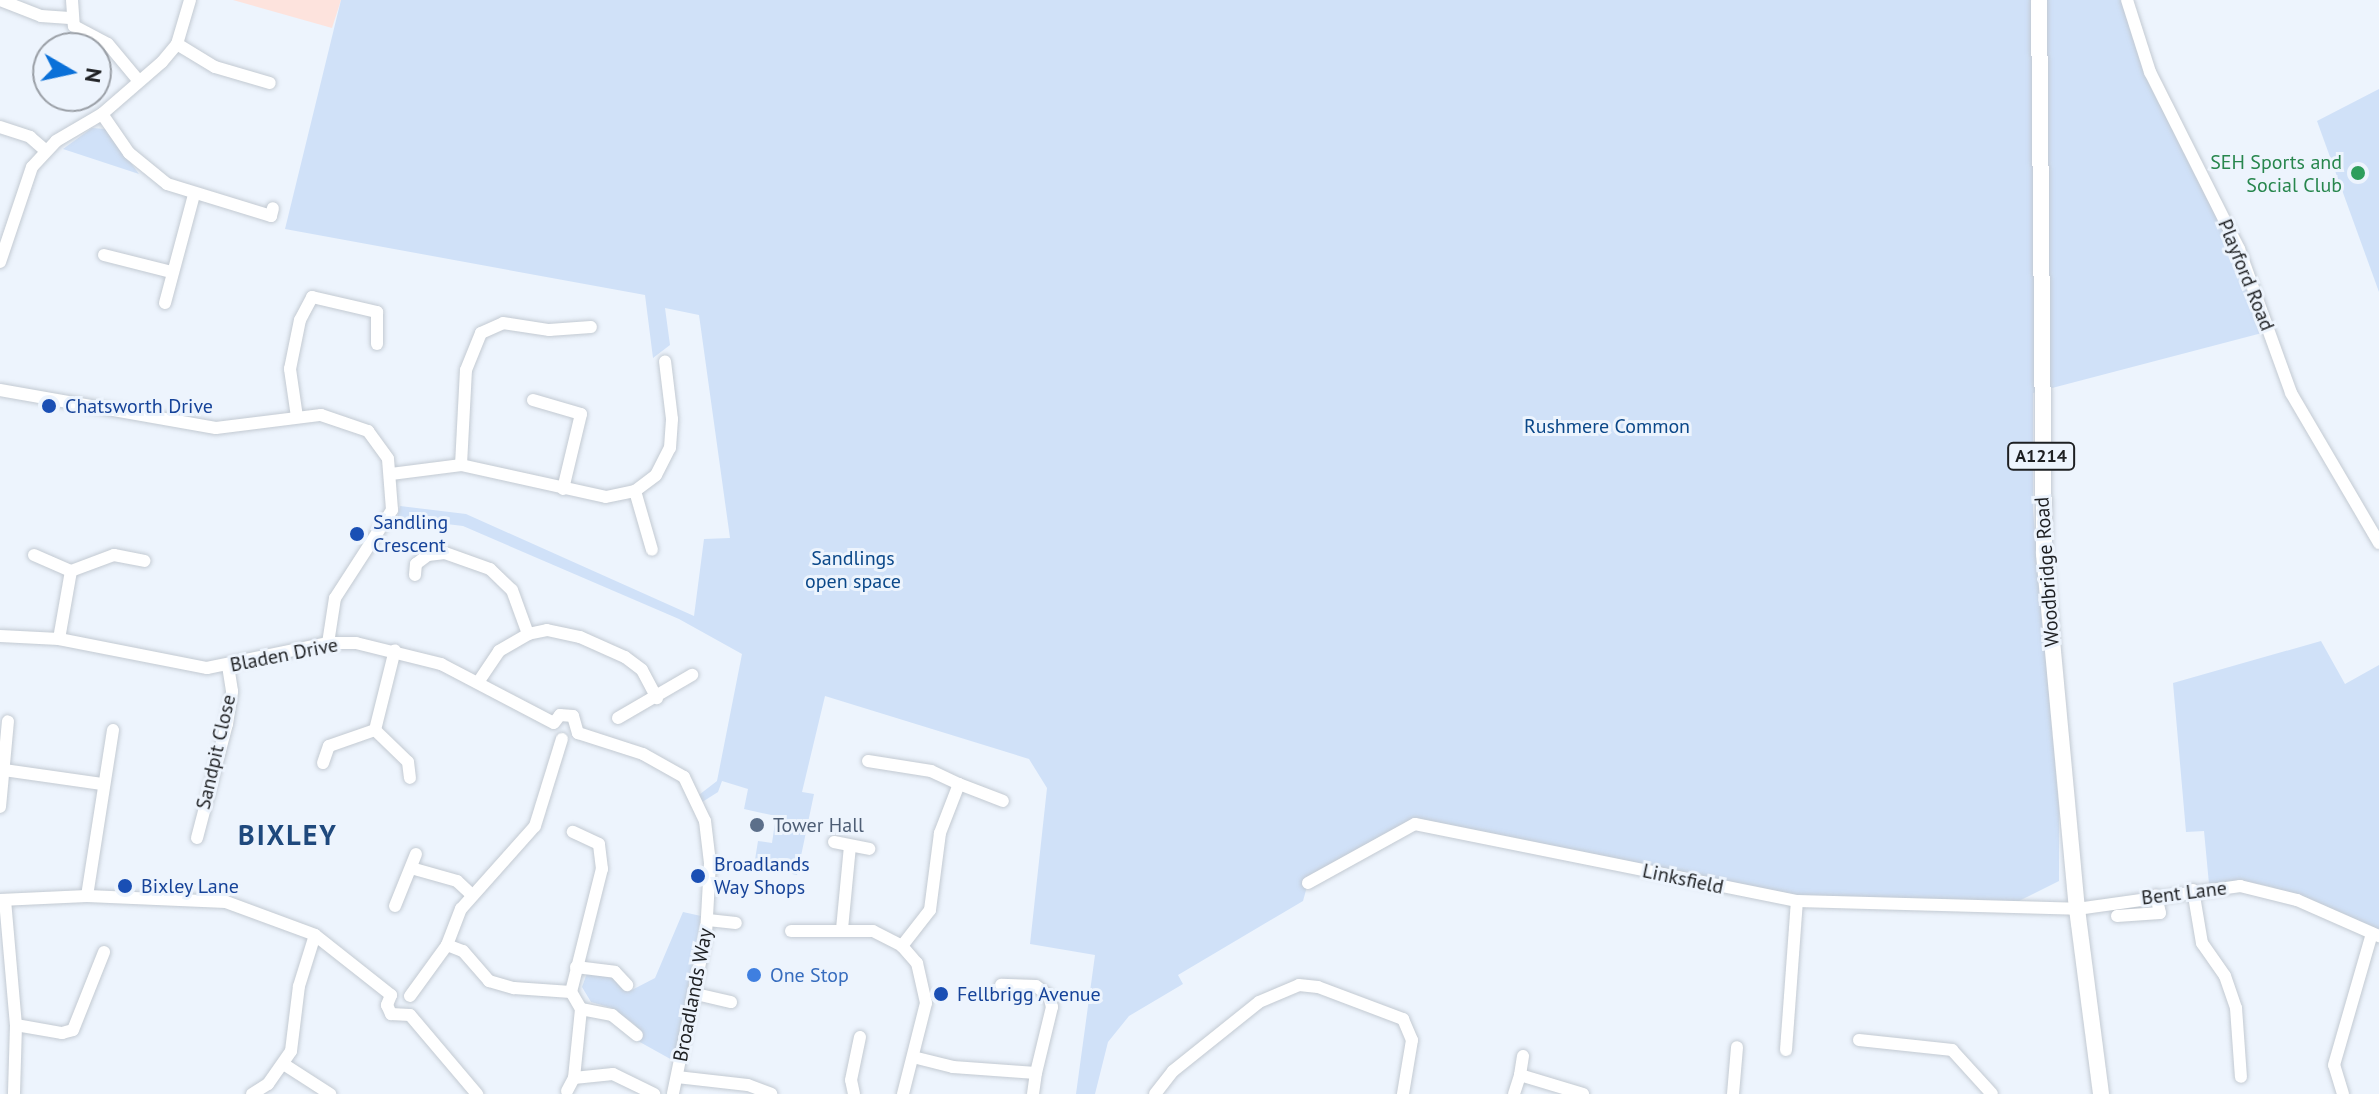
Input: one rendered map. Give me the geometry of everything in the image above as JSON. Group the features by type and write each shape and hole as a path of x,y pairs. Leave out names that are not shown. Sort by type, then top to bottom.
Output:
{"main road":[{"name":"Woodbridge Road","path":"2039,0 2042,504 2077,909 2101,1094"}],"street":[{"path":"0,0 41,16 73,18"},
{"path":"72,0 74,26 108,44 138,80"},
{"path":"1,254 32,167 45,150 102,114 177,44 190,0"},
{"name":"Playford Road","path":"2127,0 2150,72 2239,249 2291,393 2379,543"},
{"path":"177,44 215,67 270,83"},
{"path":"102,114 147,171 194,195 271,216 273,208"},
{"path":"0,127 30,137 45,150"},
{"path":"165,303 194,195"},
{"path":"104,255 171,272"},
{"path":"297,417 290,369 303,312 312,297 377,312 377,344"},
{"path":"461,465 466,370 481,333 503,323 549,330 591,327"},
{"path":"391,474 461,465 606,497 635,491 656,475 670,448 672,419 665,361"},
{"path":"0,390 216,428 321,415 354,422 378,444 391,474 392,510 335,598 328,643"},
{"path":"533,400 581,414 563,489"},
{"path":"635,491 652,550"},
{"path":"415,575 416,564 428,555 445,553 490,569 512,590 528,634"},
{"path":"34,555 71,571 114,555 144,561"},
{"path":"59,639 71,571"},
{"path":"479,681 499,651 528,634 547,630 580,637 625,657 642,670 657,698"},
{"name":"Bladen Drive","path":"0,636 59,639 179,665 228,667 328,643 395,650 479,681 554,723"},
{"path":"375,730 395,650"},
{"name":"Sandpit Close","path":"197,838 227,724 232,691 228,667"},
{"path":"618,718 692,675"},
{"name":"Broadlands Way","path":"554,723 568,714 578,722 578,733 643,754 684,777 709,838 708,920 696,994 673,1094"},
{"path":"0,807 8,721"},
{"path":"477,1094 410,1015 410,996 447,945 472,895 535,826 562,739 554,723"},
{"path":"87,896 102,784 113,730"},
{"path":"323,763 329,746 375,730"},
{"path":"375,730 408,762 410,778"},
{"path":"562,739 578,733"},
{"path":"868,761 931,771 959,784 991,791 1003,801"},
{"path":"4,770 102,784"},
{"path":"902,946 930,910 940,833 959,784"},
{"name":"Linksfield","path":"1308,883 1415,824 1797,901 2077,909"},
{"path":"567,1091 574,1078 581,1009 571,992 601,885 603,852 593,839 573,832"},
{"path":"834,842 869,849"},
{"path":"842,929 850,846"},
{"path":"395,906 416,854"},
{"path":"411,868 457,881 472,895"},
{"name":"Bent Lane","path":"2077,909 2156,895 2240,886 2271,891 2376,935"},
{"path":"2193,890 2202,943 2225,976 2236,1008 2241,1077"},
{"path":"2117,916 2160,913 2156,895"},
{"path":"9,1087 16,1025 5,981 2,900 87,896 226,902 315,935 391,995 410,996"},
{"path":"1786,1050 1797,901"},
{"path":"708,920 736,923"},
{"path":"791,931 873,931 902,946 921,971 926,990 903,1094"},
{"path":"252,1094 285,1065 296,1033 303,965 315,935"},
{"path":"2343,1094 2334,1065 2376,935"},
{"path":"447,945 463,951 489,981 514,988 571,992"},
{"path":"16,1025 62,1033 73,1030 104,952"},
{"path":"576,967 615,972 627,985"},
{"path":"999,984 1036,986 1049,996 1052,1007 1033,1094"},
{"path":"1155,1094 1173,1071 1259,1002 1299,985 1318,987 1403,1019 1412,1040 1403,1094"},
{"path":"696,994 731,1002"},
{"path":"391,995 387,1005 391,1014 410,1015"},
{"path":"581,1009 612,1015 637,1035"},
{"path":"1859,1040 1892,1041 1921,1051 1952,1050 1992,1094"},
{"path":"854,1094 852,1070 864,1047"},
{"path":"1733,1094 1737,1047"},
{"path":"1514,1094 1523,1056"},
{"path":"913,1057 953,1067 1036,1073"},
{"path":"285,1065 330,1094"},
{"path":"574,1078 613,1074 654,1094"},
{"path":"1520,1075 1583,1094"},
{"path":"677,1077 774,1090"},
{"path":"457,1094 466,1083"}],"shaded area":[{"path":"233,0 341,0 332,28"}],"green space":[{"name":"Rushmere Common","path":"341,0 2121,0 2146,75 2232,248 2262,333 2033,393 2033,510 2059,808 2059,881 2013,904 1797,901 1415,824 1308,883 1303,901 1178,975 1183,984 1129,1016 1108,1042 1095,1094 1076,1094 1095,955 1030,944 1047,788 1029,759 825,696 802,792 814,794 797,875 754,866 758,841 772,843 776,816 744,809 748,789 722,781 718,792 699,804 695,798 717,781 742,654 679,619 463,526 397,518 400,506 466,514 694,616 704,539 730,538 699,315 665,308 670,345 653,358 645,295 285,229"},
{"name":"SEH Sports and Social Club","path":"2379,89 2379,292 2317,121"},
{"path":"92,128 106,129 139,174 63,149"},
{"path":"2321,641 2345,684 2379,665 2379,932 2272,887 2249,882 2209,884 2204,831 2186,832 2173,683"},
{"path":"683,912 701,916 674,1061 638,1041 643,1034 634,1024 612,1008 591,1002 582,987 587,973 612,976 628,992 655,978"}],"place":[{"name":"SEH Sports and Social Club","path":"2358,173"},
{"name":"Chatsworth Drive","path":"49,406"},
{"name":"Sandling Crescent","path":"357,534"},
{"name":"Tower Hall","path":"757,825"},
{"name":"Broadlands Way Shops","path":"698,876"},
{"name":"Bixley Lane","path":"125,886"},
{"name":"One Stop","path":"754,975"},
{"name":"Fellbrigg Avenue","path":"941,994"}],"district":[{"name":"BIXLEY","path":"288,835"}],"park label":[{"name":"Sandlings open space","path":"853,570"}]}
